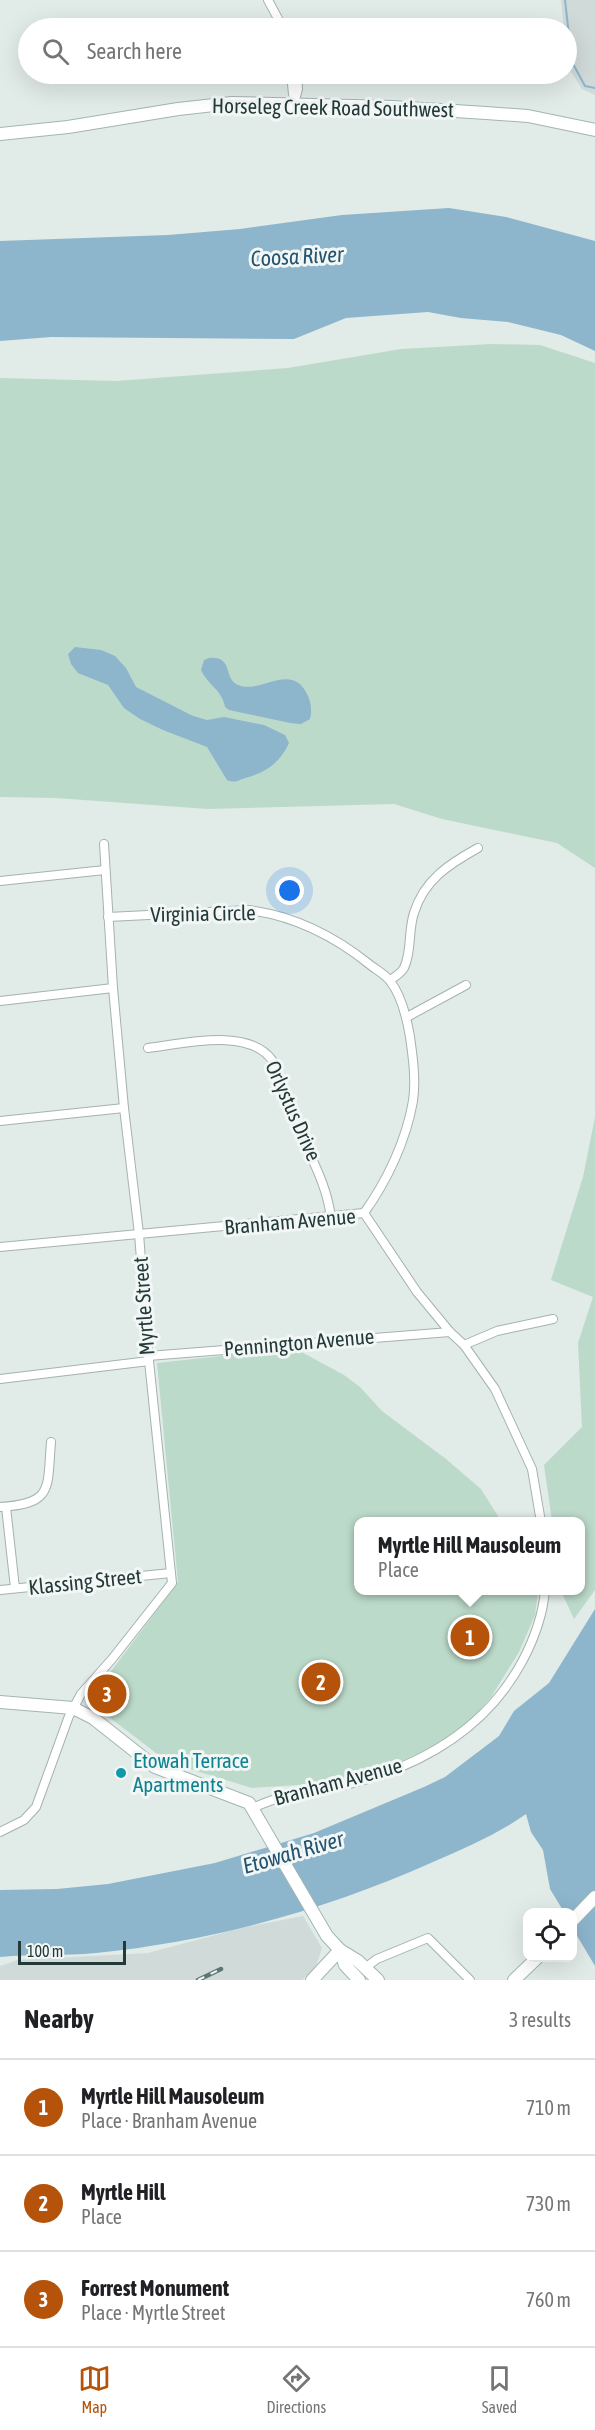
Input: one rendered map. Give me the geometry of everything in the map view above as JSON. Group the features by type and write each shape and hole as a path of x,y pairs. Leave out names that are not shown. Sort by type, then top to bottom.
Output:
{"street":[{"path":"268,0 278,18"},
{"path":"292,84 294,104"},
{"path":"294,104 298,84"},
{"name":"Horseleg Creek Road Southwest","path":"0,134 68,127 232,103 486,112 528,116 595,130"},
{"name":"Myrtle Street","path":"0,1832 24,1820 36,1807 73,1707 81,1694 172,1583 148,1359 139,1234 124,1108 113,988 104,844"},
{"path":"390,980 404,968 410,926 414,911 425,889 445,868 477,848"},
{"path":"0,881 105,870"},
{"name":"Virginia Circle","path":"108,917 249,910 267,912 312,927 358,956 390,980 407,1017 414,1065 413,1100 394,1161 380,1191 363,1214"},
{"path":"407,1017 466,985"},
{"path":"0,1001 113,988"},
{"name":"Orlystus Drive","path":"148,1048 229,1040 245,1042 266,1051 272,1060 299,1130 321,1173 329,1197 330,1218"},
{"path":"0,1121 124,1108"},
{"name":"Branham Avenue","path":"0,1247 363,1214 417,1292 450,1332 464,1345 495,1389 526,1453 537,1488 541,1517"},
{"path":"464,1345 497,1331 553,1319"},
{"name":"Pennington Avenue","path":"0,1379 148,1359 450,1332"},
{"path":"15,1588 7,1506 32,1502 41,1497 47,1485 51,1442"},
{"name":"Klassing Street","path":"0,1590 171,1573"},
{"name":"Branham Avenue","path":"253,1808 278,1797 349,1784 392,1770 432,1753 468,1729 492,1706 517,1671 535,1636 544,1595"},
{"path":"0,1702 73,1707 93,1718 155,1767 240,1798 253,1808 322,1927 340,1950 345,1965 359,1980"},
{"path":"577,1917 595,1897"},
{"path":"365,1968 377,1959 428,1938 470,1980"},
{"path":"340,1950 358,1961 378,1980"},
{"path":"312,1980 340,1950"},
{"path":"514,1980 533,1962"}],"shaded area":[{"path":"561,0 595,0 595,95 582,89 577,81 577,18 563,18"},
{"path":"303,1916 322,1948 316,1966 302,1980 0,1980 0,1966 18,1960 148,1953 241,1928"}],"green space":[{"path":"492,344 540,345 595,363 595,868 557,843 442,819 394,804 208,809 56,798 0,797 0,378 116,381 288,368 401,349"},
{"path":"595,1117 595,1590 574,1619 563,1595 585,1595 585,1517 551,1517 544,1465 582,1427 578,1343 593,1297 551,1280 583,1177"},
{"path":"294,1348 344,1375 360,1387 382,1411 446,1459 481,1489 498,1517 354,1517 354,1595 538,1595 535,1615 519,1652 491,1697 475,1716 452,1735 424,1751 377,1772 299,1785 252,1788 193,1770 156,1753 97,1708 91,1698 178,1582 157,1363"}],"water":[{"name":"Coosa River","path":"449,208 506,217 595,241 595,351 561,335 508,322 461,318 428,312 346,318 294,339 51,337 0,341 0,241 168,235 240,229 342,215"},
{"path":"75,647 101,650 115,656 126,668 136,687 193,716 207,720 224,717 264,725 285,735 289,743 276,762 265,770 236,781 227,780 207,747 140,719 124,708 108,685 78,673 71,664 68,654"},
{"path":"209,658 222,660 232,681 245,687 284,679 293,680 301,685 308,696 311,707 310,719 301,724 290,723 229,710 201,670 204,660"},
{"name":"Etowah River","path":"595,1609 595,1966 577,1936 577,1908 562,1908 550,1889 543,1850 531,1832 526,1814 481,1840 393,1879 352,1895 268,1921 225,1932 139,1948 84,1954 0,1957 0,1890 57,1889 108,1884 215,1863 314,1833 445,1777 499,1736 514,1711 549,1683"}],"waterway":[{"path":"565,0 567,18"},
{"path":"577,71 585,86 595,88"}],"railway":[{"path":"198,1980 221,1969"}],"place":[{"name":"Myrtle Hill Mausoleum","path":"470,1637"},
{"name":"Myrtle Hill","path":"321,1682"},
{"name":"Forrest Monument","path":"107,1694"},
{"name":"Etowah Terrace Apartments","path":"121,1773"}]}
